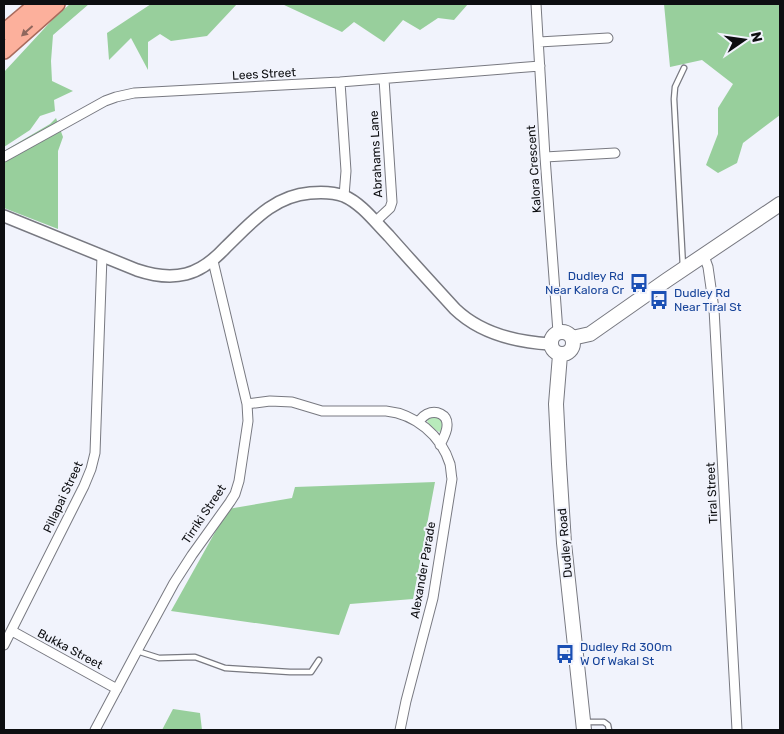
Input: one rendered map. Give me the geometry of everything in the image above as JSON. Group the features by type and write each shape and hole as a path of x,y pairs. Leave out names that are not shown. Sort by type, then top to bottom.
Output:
{"highway":[{"path":"4,32 37,4"},
{"path":"4,51 57,4"}],"main road":[{"path":"572,338 590,334 780,204"},
{"path":"558,332 567,333 572,338 573,346 564,355 554,352 550,344 552,337 558,332"},
{"name":"Dudley Road","path":"560,355 556,404 558,464 564,542 584,726"}],"street":[{"name":"Kalora Crescent","path":"536,4 558,332"},
{"path":"539,42 608,38"},
{"name":"Lees Street","path":"4,157 116,96 134,93 384,79 540,66"},
{"name":"Abrahams Lane","path":"375,222 390,208 392,202 384,79"},
{"path":"340,82 346,171 344,196"},
{"path":"546,157 615,153"},
{"path":"4,216 147,273 185,274 195,271 213,260 256,218 278,202 293,196 319,192 344,196 367,213 455,309 470,321 509,339 527,343 550,344"},
{"name":"Pillapai Street","path":"4,646 91,469 95,453 102,256"},
{"name":"Tiral Street","path":"704,256 708,268 714,309 737,730"},
{"name":"Tirriki Street","path":"95,730 174,583 235,494 248,421 247,404 213,260"},
{"name":"Alexander Parade","path":"247,404 270,401 292,402 322,411 396,412 418,422 430,432 445,452 450,465 452,479 433,598 400,730"},
{"path":"418,422 428,414 436,412 443,415 447,426 440,445"},
{"name":"Bukka Street","path":"12,631 117,688"}],"lane":[{"path":"683,270 674,99 675,87 684,68"},
{"path":"137,651 159,658 195,657 225,668 290,672 311,672 319,660"},
{"path":"584,726 606,722 609,730"}],"green space":[{"path":"70,4 89,4 53,35 51,61 52,81 73,91 54,100 55,111 40,116 30,130 4,147 4,72 54,18"},
{"path":"151,4 237,4 207,36 171,41 160,34 148,42 148,70 131,38 109,60 107,33"},
{"path":"282,4 468,4 454,20 438,18 420,30 403,20 384,42 354,22 342,32"},
{"path":"664,4 780,4 780,115 743,143 737,163 718,173 706,165 718,134 718,108 733,84 702,60 670,67"},
{"path":"56,118 63,137 58,151 58,229 4,208 4,151 50,124"},
{"path":"429,417 441,418 443,422 443,430 441,432 435,430 427,420"},
{"path":"435,482 413,599 350,604 339,635 171,611 228,509 292,498 295,487"},
{"path":"173,709 200,713 202,730 162,730"}],"place":[{"name":"Dudley Rd Near Kalora Cr","path":"639,283"},
{"name":"Dudley Rd Near Tiral St","path":"659,300"},
{"name":"Dudley Rd 300m W Of Wakal St","path":"565,654"}]}
